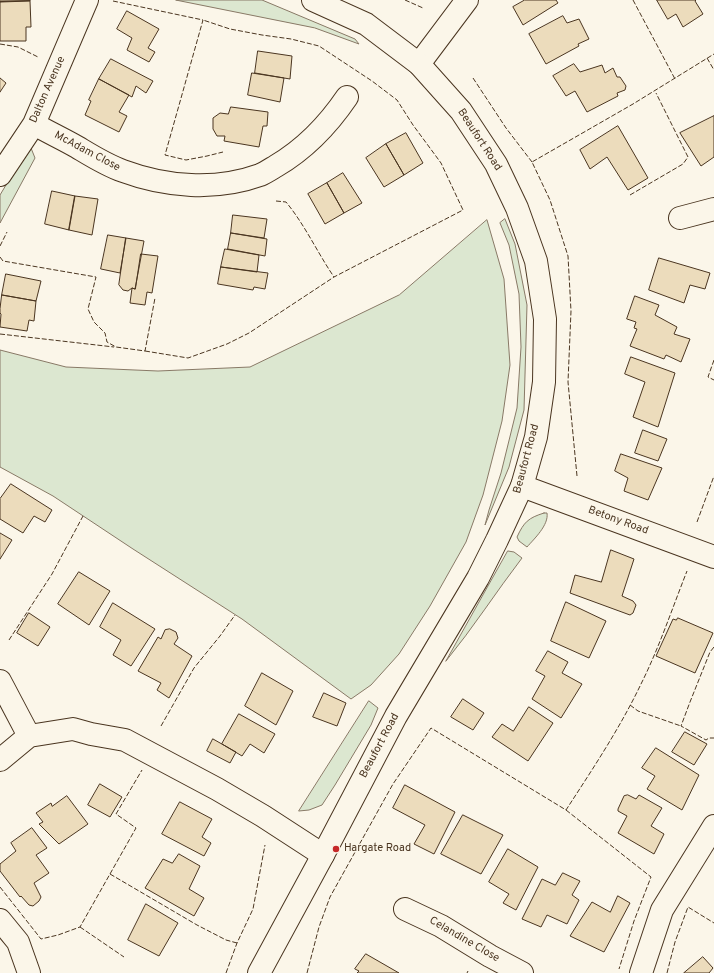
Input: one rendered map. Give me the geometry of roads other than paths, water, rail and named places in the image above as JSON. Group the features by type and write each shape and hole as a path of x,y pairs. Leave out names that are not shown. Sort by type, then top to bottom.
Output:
{"street":[{"name":"Dalton Avenue","path":"0,175 34,124 87,0"},
{"name":"Beaufort Road","path":"259,973 396,716 478,578 522,486 536,437 544,382 545,319 536,262 517,208 496,164 462,111 418,64 366,24 313,0"},
{"path":"418,64 467,0"},
{"name":"McAdam Close","path":"34,124 103,163 157,182 191,186 230,182 260,175 293,156 336,114 347,97"},
{"path":"680,218 714,209"},
{"name":"Betony Road","path":"522,486 714,557"},
{"path":"0,681 29,736"},
{"path":"0,760 29,736 73,729 125,740 250,808 323,855"},
{"path":"641,973 662,910 714,826"},
{"name":"Celandine Close","path":"405,909 441,926 490,956 522,973"},
{"path":"0,920 18,942 29,973"}],"place":[{"name":"Hargate Road","path":"336,849"}]}
